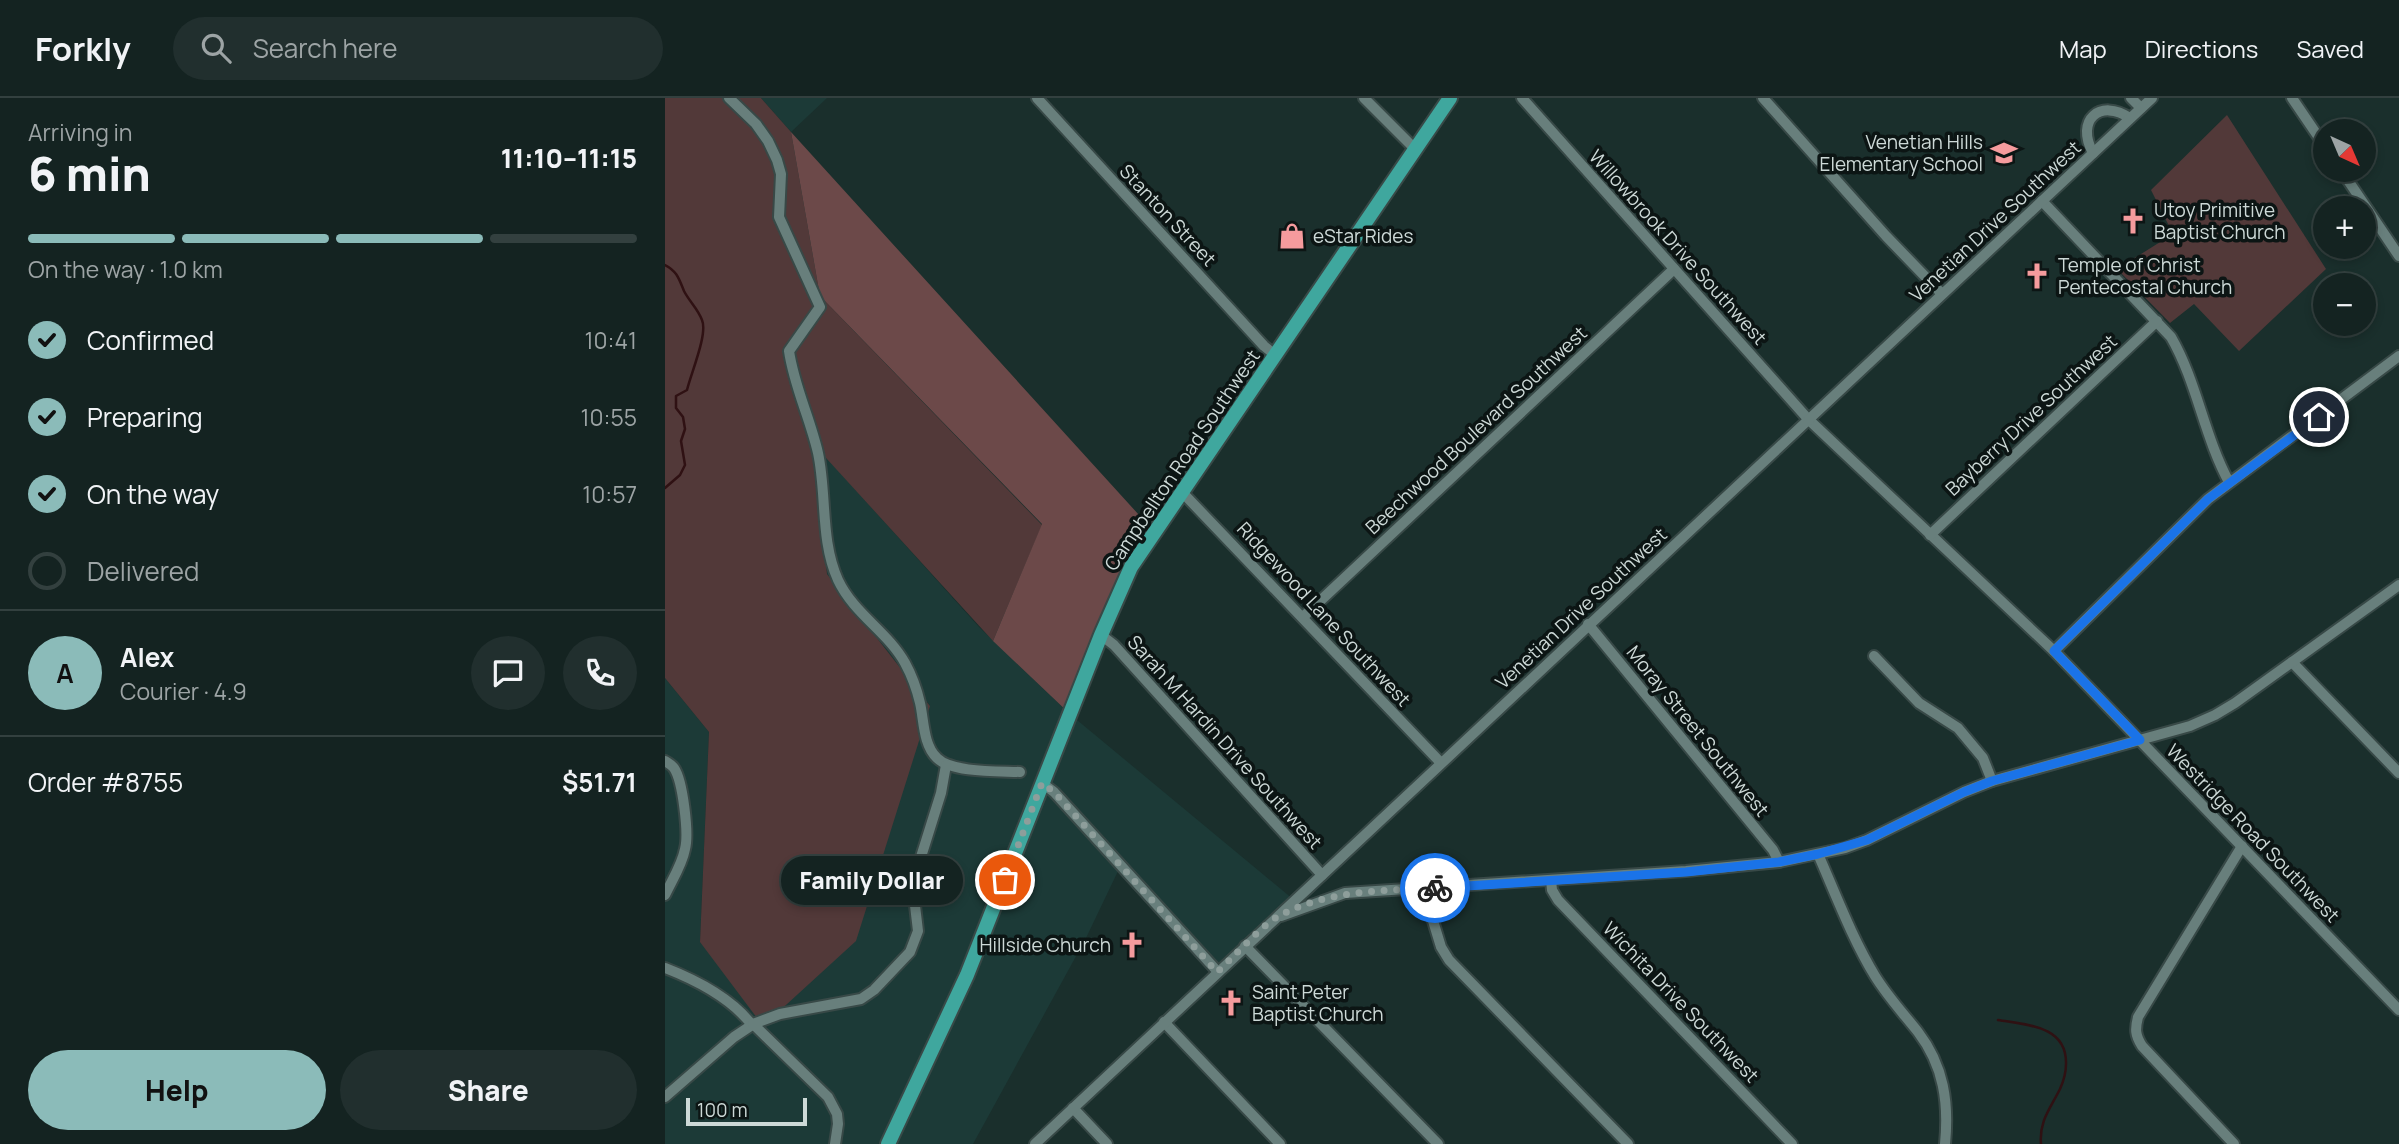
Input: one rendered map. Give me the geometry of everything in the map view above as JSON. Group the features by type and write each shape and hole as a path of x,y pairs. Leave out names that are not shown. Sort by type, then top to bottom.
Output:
{"main road":[{"name":"Campbellton Road Southwest","path":"888,1144 956,1001 1101,635 1131,567 1450,98"}],"street":[{"path":"729,98 756,124 777,160 781,174 779,217 820,307 789,351 792,370 818,454 827,541 838,580 850,599 905,663 919,699 928,747 936,758 946,765 1020,772"},
{"name":"Stanton Street","path":"1037,98 1275,355"},
{"path":"1364,98 1416,150"},
{"name":"Willowbrook Drive Southwest","path":"1522,98 1808,419"},
{"path":"1763,98 1886,236 1942,294"},
{"path":"2131,98 2141,108"},
{"name":"Venetian Drive Southwest","path":"1035,1144 2152,98"},
{"path":"2292,98 2313,129"},
{"path":"2093,153 2086,123 2097,110 2115,109 2130,118"},
{"path":"2349,182 2399,256"},
{"path":"2042,201 2171,337 2182,355 2218,462 2229,482"},
{"name":"Beechwood Boulevard Southwest","path":"1303,617 1674,269"},
{"name":"Bayberry Drive Southwest","path":"1930,535 2157,321"},
{"path":"2054,651 2208,499 2399,356"},
{"name":"Westridge Road Southwest","path":"1808,419 2054,651 2399,1010"},
{"name":"Ridgewood Lane Southwest","path":"1181,491 1441,763"},
{"path":"1275,918 1345,893 1686,872 1779,862 1867,840 1992,781 2190,726 2215,715 2399,584"},
{"name":"Moray Street Southwest","path":"1588,624 1773,850 1779,862"},
{"name":"Sarah M Hardin Drive Southwest","path":"1101,635 1114,645 1322,875"},
{"path":"1874,656 1919,703 1958,728 1983,758 1992,781"},
{"path":"2293,662 2399,773"},
{"path":"665,761 679,779 686,833 682,860 665,895"},
{"path":"835,1144 837,1114 828,1097 754,1024 780,1014 861,999 874,990 910,952 918,931 914,897 915,876 941,793 946,765"},
{"path":"1042,783 1054,792 1217,972"},
{"path":"2234,1144 2142,1046 2136,1036 2135,1027 2242,846"},
{"path":"1818,854 1850,928 1874,974 1891,1001 1922,1038 1938,1066 1945,1088 1948,1116 1945,1144"},
{"name":"Wichita Drive Southwest","path":"1551,880 1552,890 1558,900 1792,1144"},
{"path":"1423,888 1441,947 1449,960 1628,1144"},
{"path":"1245,946 1438,1144"},
{"path":"665,968 700,984 731,1004 752,1025 734,1037 665,1097"},
{"path":"1164,1022 1280,1144"},
{"path":"1073,1108 1107,1144"}],"shaded area":[{"path":"665,98 761,98 791,132 820,296 1042,525 993,641 816,447 827,574 930,706 856,941 763,1026 700,942 709,732 665,678"},
{"path":"761,98 827,98 791,132"},
{"path":"2227,115 2313,249 2313,259 2320,259 2326,269 2322,273 2313,273 2313,281 2239,351 2194,304 2170,323 2117,269 2173,234 2151,190"},
{"path":"791,132 1149,526 1121,582 1071,715 993,641 1042,524 820,296"},
{"path":"816,446 979,627 1071,715 1294,900 1214,972 1119,869 1086,938 973,1144 665,1144 665,678 709,732 700,942 930,706 827,574"}],"waterway":[{"path":"665,265 677,276 703,326 701,344 687,390 676,396 676,408 683,417 685,429 681,441 685,465 680,475 665,488"},
{"path":"1998,1020 2044,1030 2053,1035 2065,1051 2065,1077 2043,1122 2041,1144"}],"way so far":[{"path":"1005,880 1042,783 1054,792 1217,972 1275,918 1304,906 1345,893 1435,888"}],"place":[{"name":"Venetian Hills Elementary School","path":"2004,153"},
{"name":"Utoy Primitive Baptist Church","path":"2133,221"},
{"name":"eStar Rides","path":"1292,236"},
{"name":"Temple of Christ Pentecostal Church","path":"2037,276"},
{"name":"Family Dollar","path":"1005,880"},
{"name":"Hillside Church","path":"1132,945"},
{"name":"Saint Peter Baptist Church","path":"1231,1003"}],"route":[{"path":"1435,888 1686,872 1779,862 1818,854 1867,840 1992,781 2140,740 2054,651 2208,499 2319,417"}]}
